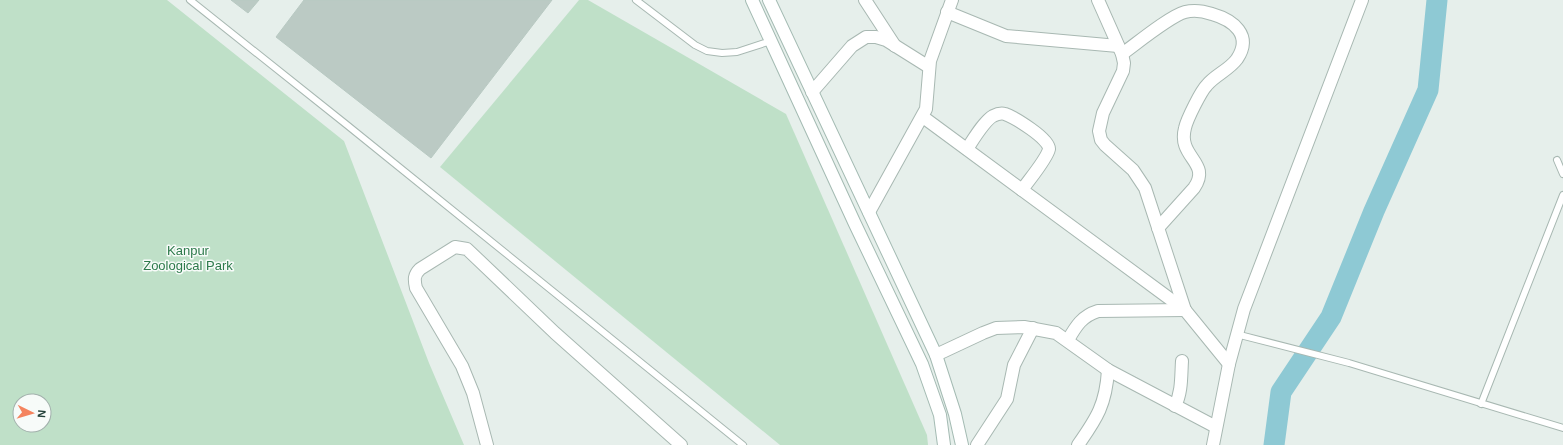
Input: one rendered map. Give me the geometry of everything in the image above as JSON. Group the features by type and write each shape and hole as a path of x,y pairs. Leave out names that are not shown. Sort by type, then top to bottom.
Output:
{"street":[{"path":"752,0 855,224 922,364 940,415 944,445"},
{"path":"768,0 936,355 955,414 962,445"},
{"path":"865,0 896,47"},
{"path":"869,212 923,117 928,102 929,68 952,0"},
{"path":"1098,0 1120,50 1124,63 1123,71 1103,113 1099,131 1101,140 1133,170 1144,188 1184,310"},
{"path":"1191,12 1195,0"},
{"path":"1213,445 1236,334 1252,286 1283,210 1362,0"},
{"path":"947,12 1006,36 1120,50 1177,15 1191,12 1202,11 1222,18 1240,30 1243,38 1237,59 1205,86 1185,126 1183,141 1185,149 1197,166 1200,173 1199,181 1158,228"},
{"path":"812,92 852,46 866,37 876,37 886,40 929,68"},
{"path":"967,149 988,119 999,114 1005,114 1012,117 1042,137 1049,146 1049,150 1022,190"},
{"path":"923,117 1184,310 1229,364"},
{"path":"487,445 468,379 456,354 416,288 414,280 416,273 420,269 455,247 467,249 554,333 681,445"},
{"path":"1068,340 1079,322 1086,316 1098,311 1184,310"},
{"path":"936,355 996,328 1033,328 1056,333 1068,340 1108,370 1216,427"},
{"path":"977,445 1007,399 1016,360 1033,328"},
{"path":"1175,406 1181,390 1182,361"},
{"path":"1078,445 1094,422 1100,410 1106,392 1108,370"}],"lane":[{"path":"190,0 743,445"},
{"path":"636,0 695,45 707,51 722,53 736,52 771,41"},
{"path":"1557,160 1563,174"},
{"path":"1481,404 1563,194"},
{"path":"1236,334 1319,355 1563,428"}],"green space":[{"name":"Kanpur Zoological Park","path":"0,0 167,0 344,141 429,363 464,445 0,445"},
{"path":"579,0 588,0 786,114 927,435 928,445 780,445 440,167"}],"building":[{"path":"231,0 259,0 248,13"},
{"path":"304,0 552,0 431,158 276,37"}],"waterway":[{"path":"1274,445 1281,392 1331,317 1374,211 1428,90 1437,0"}]}
